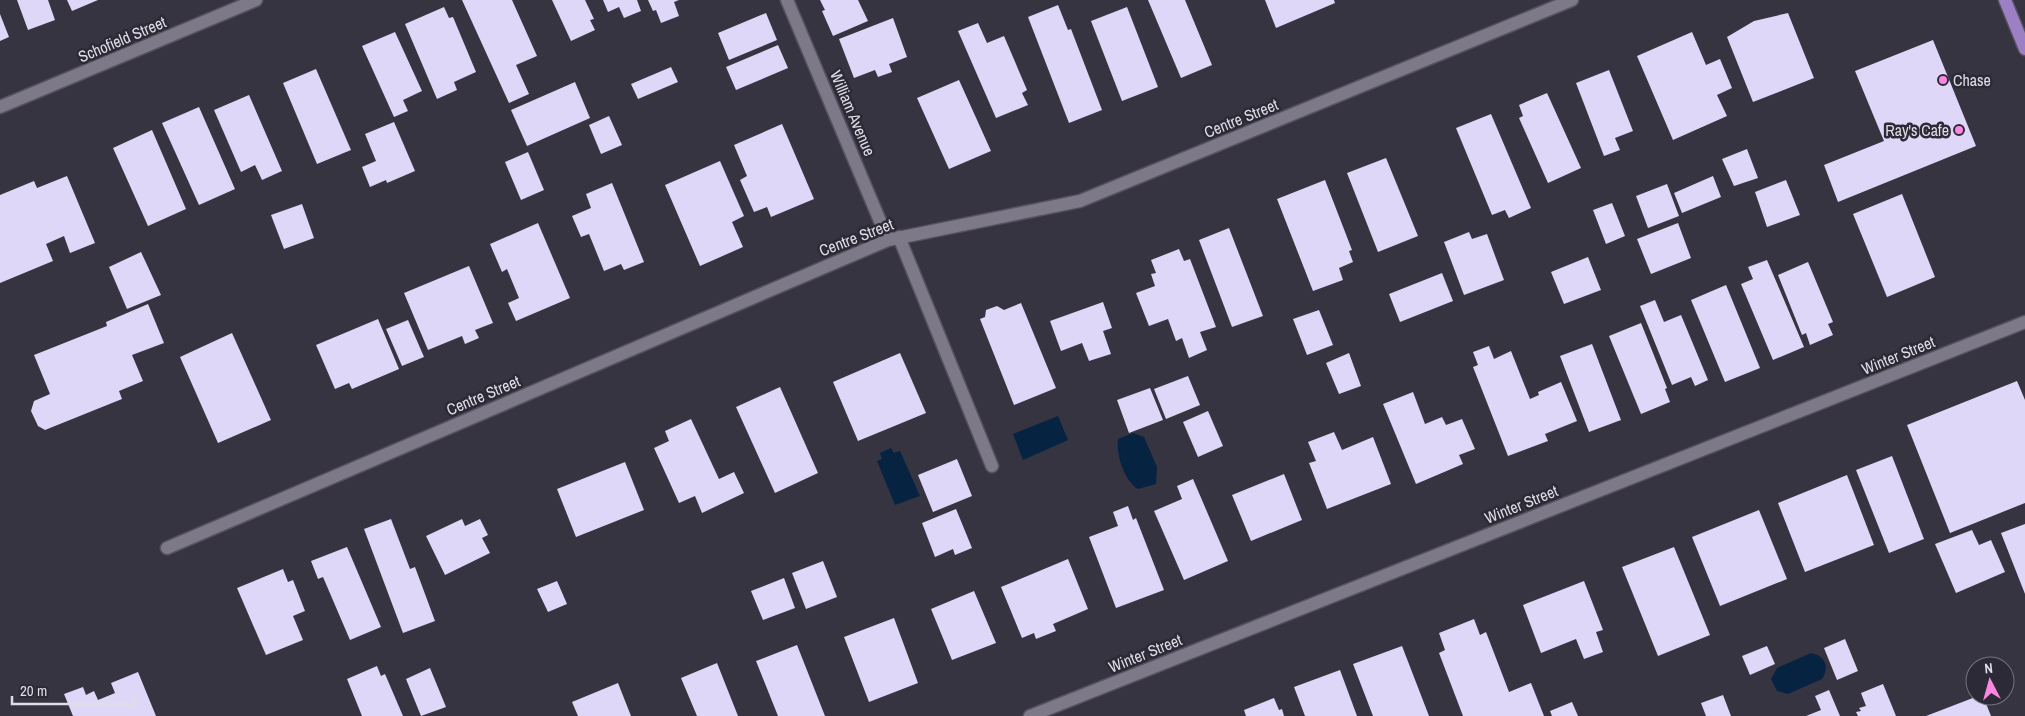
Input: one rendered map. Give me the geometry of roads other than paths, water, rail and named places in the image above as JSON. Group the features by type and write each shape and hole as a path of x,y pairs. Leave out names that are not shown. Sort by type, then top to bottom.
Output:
{"main road":[{"path":"2005,0 2025,49"}],"street":[{"name":"Schofield Street","path":"0,107 256,0"},
{"name":"William Avenue","path":"788,0 992,466"},
{"name":"Centre Street","path":"167,548 893,238 1080,202 1572,0"},
{"name":"Winter Street","path":"1030,716 2025,322"}],"water":[{"path":"1058,416 1068,440 1023,460 1013,434"},
{"path":"1133,433 1144,437 1157,467 1156,484 1138,489 1125,473 1118,452 1118,439"},
{"path":"891,448 894,453 900,451 920,496 895,505 877,461 882,459 880,453"},
{"path":"1811,653 1820,656 1825,662 1826,670 1822,679 1788,694 1777,691 1771,679 1777,668"}],"place":[{"name":"Chase","path":"1943,80"},
{"name":"Ray's Cafe","path":"1959,130"}]}
